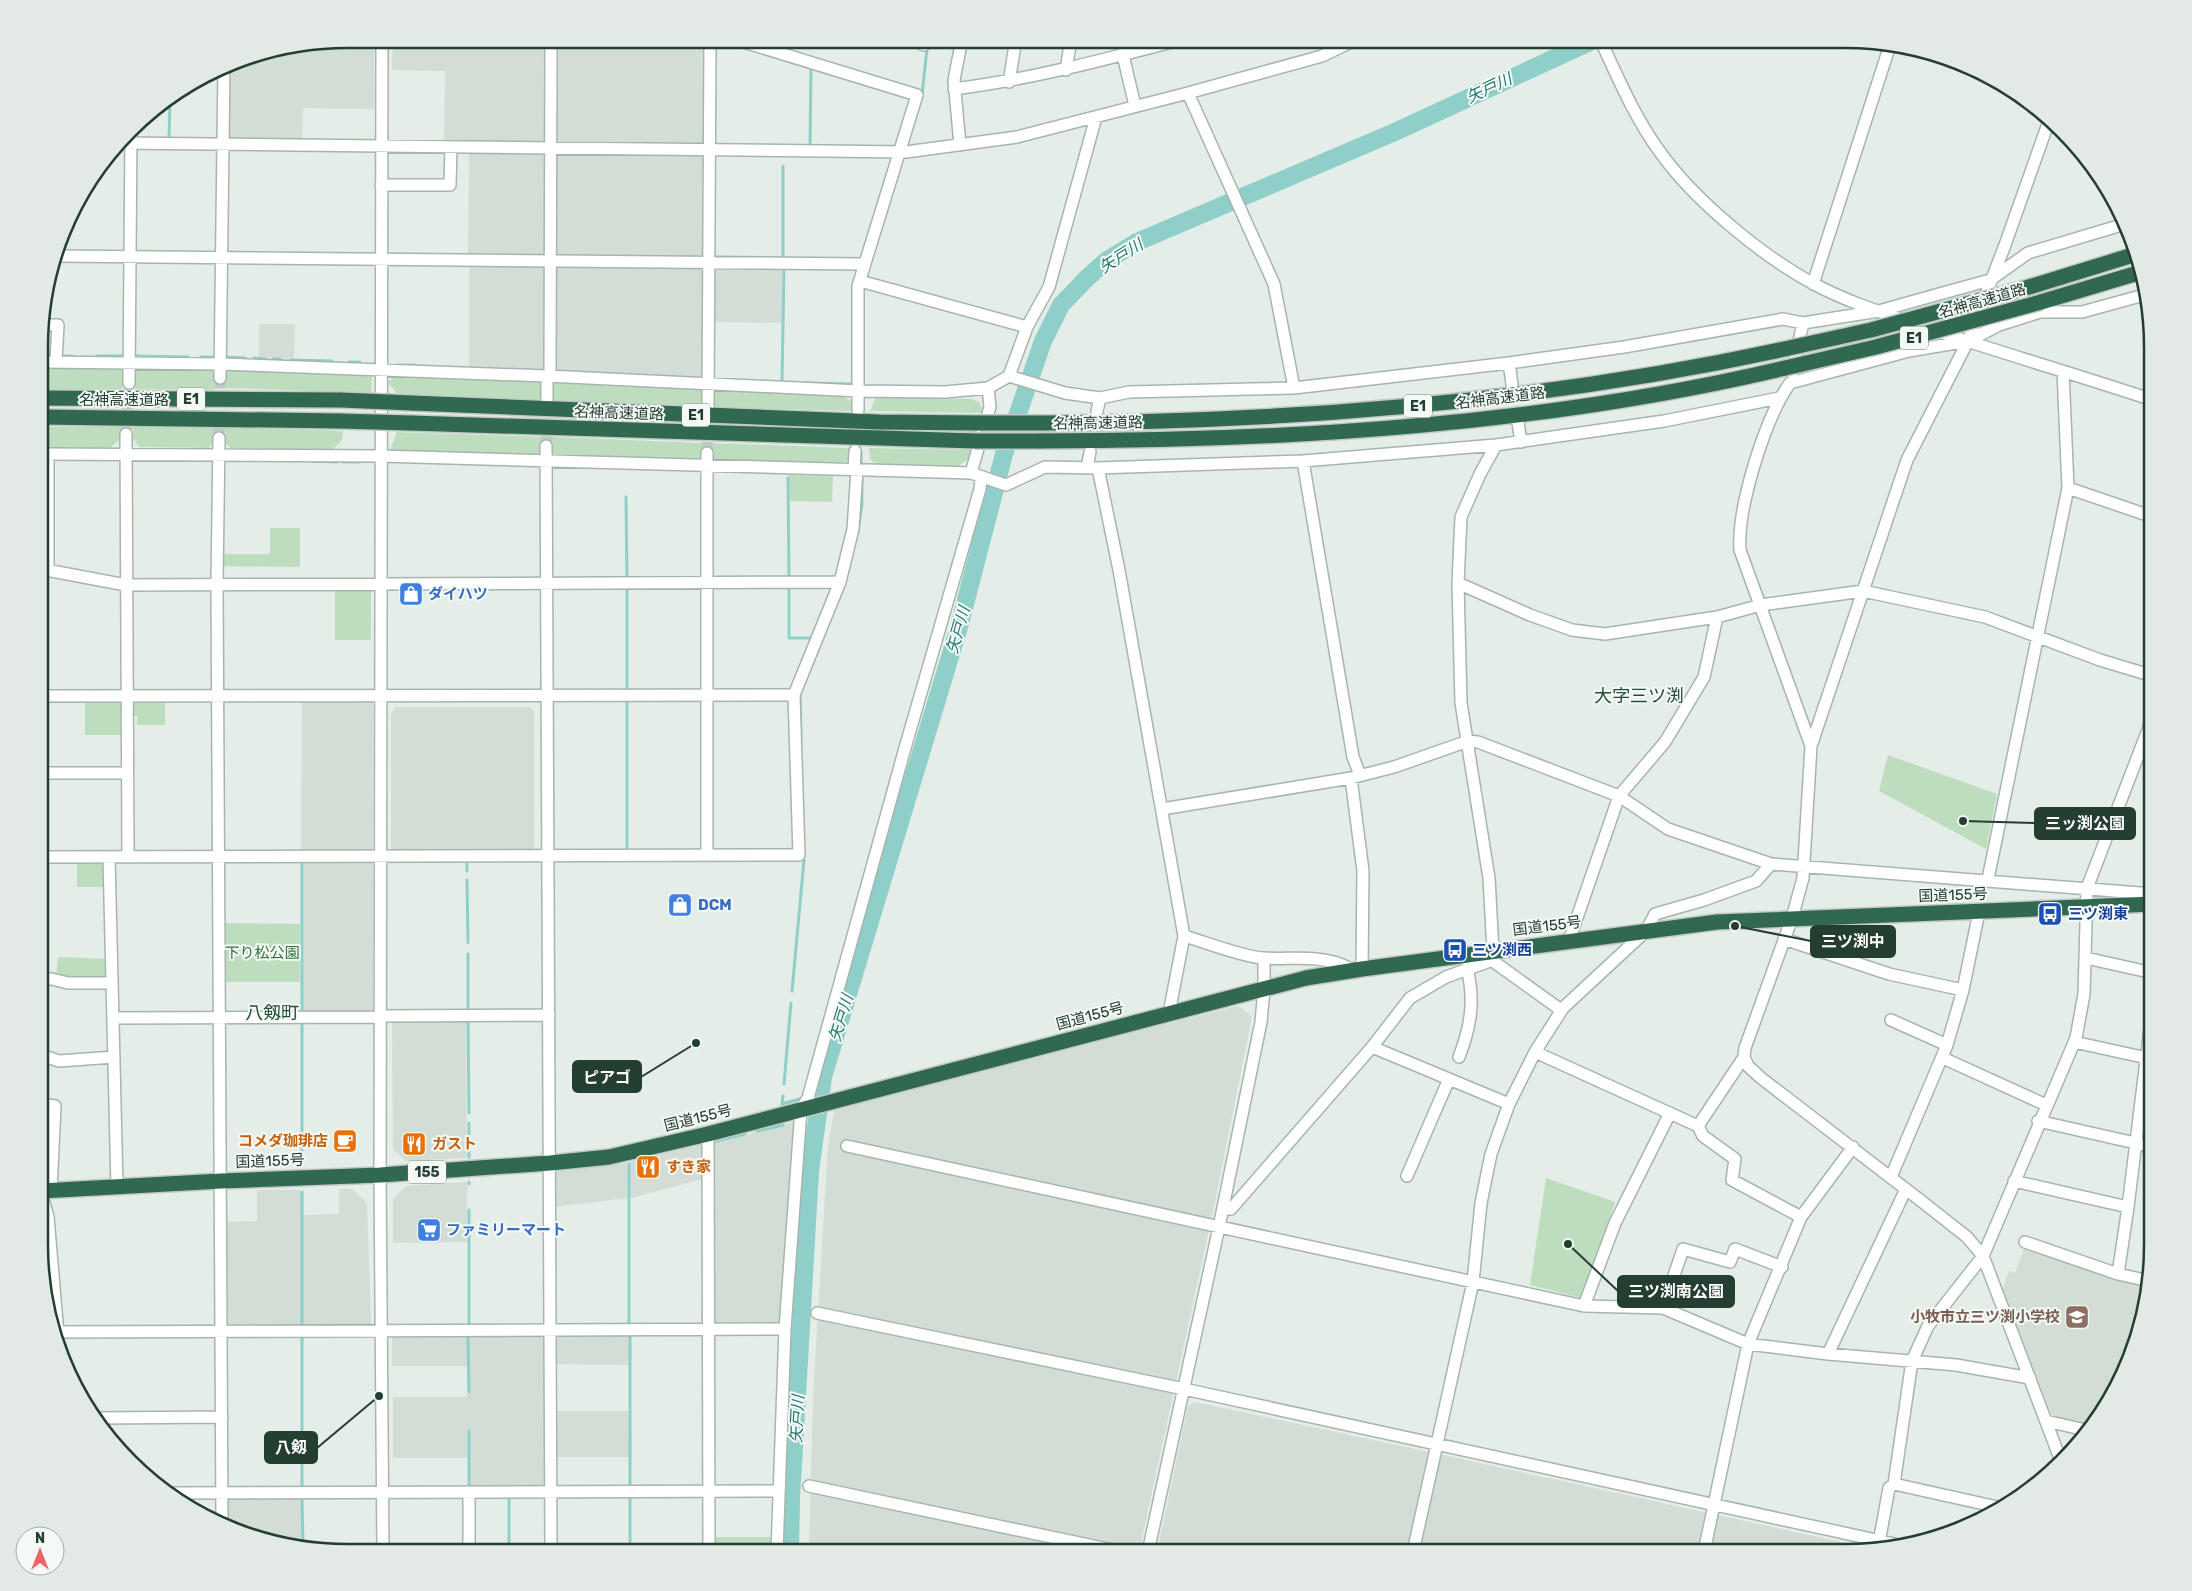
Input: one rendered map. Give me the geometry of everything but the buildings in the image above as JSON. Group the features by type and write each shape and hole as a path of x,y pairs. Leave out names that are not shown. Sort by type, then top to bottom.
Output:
{"highway":[{"name":"名神高速道路","path":"47,398 341,400 880,422 1130,423 1273,418 1430,405 1557,390 1648,376 1871,330 2029,287 2130,256"},
{"name":"名神高速道路","path":"47,417 340,421 975,441 1275,435 1433,423 1642,396 1785,368 1885,345 2135,274"},
{"name":"国道155号","path":"47,1191 221,1181 380,1175 609,1157 708,1134 1306,978 1355,970 1491,955 1569,941 1717,922 2144,905"}],"street":[{"path":"382,48 380,370 382,1016 380,1175 384,1544"},
{"path":"547,399 551,261 551,48"},
{"path":"708,406 710,48"},
{"path":"764,48 918,95 860,281 858,410"},
{"path":"960,145 954,89 961,48"},
{"path":"1009,82 1015,48"},
{"path":"1066,70 1070,48"},
{"path":"1124,48 1123,55 1135,106"},
{"path":"954,89 1009,82 1066,70 1149,48"},
{"path":"128,143 900,152 1017,137 1188,94 1322,56 1338,48"},
{"path":"1604,48 1643,126 1660,153 1685,183 1725,220 1777,261 1813,284 1879,311 2144,397"},
{"path":"1813,284 1888,51"},
{"path":"220,378 224,74"},
{"path":"1188,94 1274,284 1294,388"},
{"path":"1011,377 1027,327 1049,287 1096,117"},
{"path":"1698,1126 1744,1057 1745,1048 1792,918 1805,868 1811,746 1906,460 1968,341 2005,245 2047,126"},
{"path":"127,144 131,257 129,383"},
{"path":"381,185 450,186 450,147"},
{"path":"47,362 221,364 549,376 859,391 945,392 988,388 1011,377 1036,382 1065,393 1100,398 1129,392 1294,388 1509,363 1624,347 1783,319 1803,324 1879,311 1990,280 2028,253 2119,226"},
{"path":"62,256 865,264"},
{"path":"860,281 1027,327"},
{"path":"1790,384 1909,350 1968,341 1999,325 2040,312 2082,312 2140,296"},
{"path":"1803,324 1790,384 1779,398 1745,494 1738,531 1740,550 1811,746"},
{"path":"48,325 58,325 56,361"},
{"path":"1509,363 1512,384"},
{"path":"1988,879 2068,488 2063,371"},
{"path":"777,1544 785,1329 804,1108 904,748 980,489 978,477 990,407 988,388"},
{"path":"1097,411 1100,398"},
{"path":"47,454 218,454 546,460 855,470 978,477 1006,485 1045,467 1092,468 1303,461 1496,445 1664,421 1779,398"},
{"path":"1518,423 1521,442"},
{"path":"126,434 128,856"},
{"path":"218,438 217,583 221,1018 222,1517"},
{"path":"1491,955 1489,878 1461,703 1458,583 1461,517 1480,474 1496,445"},
{"path":"546,446 551,1544"},
{"path":"47,857 799,855 794,695 840,582 853,529 855,451"},
{"path":"707,452 707,855"},
{"path":"1090,452 1092,468 1119,570 1184,936 1169,1013"},
{"path":"1184,936 1264,958 1304,958 1341,964 1355,970 1363,871 1354,757 1303,461"},
{"path":"2068,488 2144,514"},
{"path":"47,571 126,585 380,582 840,582"},
{"path":"1458,583 1530,615 1572,630 1605,634 1717,617 1761,605 1863,590 1985,617 2038,635 2100,660 2144,673"},
{"path":"1569,941 1619,796 1665,742 1704,677 1717,617"},
{"path":"47,696 794,695"},
{"path":"1879,1542 1889,1488 1894,1484 1912,1361 1928,1326 1983,1256 2038,1121 2074,1042 2084,994 2087,888 2144,740"},
{"path":"1162,809 1355,776 1394,767 1468,741 1478,742 1619,796 1668,829 1771,864 1805,868 1988,879 2144,893"},
{"path":"47,774 127,773"},
{"path":"109,857 116,1187"},
{"path":"1414,1544 1473,1282 1481,1203 1491,1154 1509,1104 1535,1052 1561,1010 1646,931 1655,914 1756,881 1771,864"},
{"path":"1891,1177 1943,1058 1963,990 1979,912"},
{"path":"1784,939 1889,974 1963,990"},
{"path":"1223,1209 1231,1208 1372,1048 1410,998 1446,977 1491,955"},
{"path":"1491,955 1561,1010"},
{"path":"1150,1544 1223,1209 1261,1022 1264,958"},
{"path":"2086,958 2144,972"},
{"path":"1459,1057 1467,1036 1472,1012 1472,988 1467,968"},
{"path":"47,979 68,983 112,983"},
{"path":"113,1018 549,1015"},
{"path":"1891,1020 1947,1045"},
{"path":"2074,1042 2144,1057"},
{"path":"1372,1048 1509,1104"},
{"path":"1535,1052 1698,1126 1703,1136 1735,1159 1732,1180 1801,1217"},
{"path":"47,1056 60,1061 114,1057"},
{"path":"1744,1057 1748,1066 1761,1078 1853,1147 1967,1237 1983,1256 2058,1455"},
{"path":"1943,1058 2046,1105"},
{"path":"1407,1176 1449,1079"},
{"path":"2118,1274 2144,1084"},
{"path":"47,1105 55,1106 47,1174"},
{"path":"1584,1306 1615,1223 1670,1113"},
{"path":"2038,1121 2144,1145"},
{"path":"708,1134 710,1544"},
{"path":"848,1146 1584,1306 1663,1308 1748,1344 1828,1354 1912,1361 2030,1378"},
{"path":"1706,1544 1748,1344 1782,1267 1801,1217 1853,1147"},
{"path":"2014,1181 2128,1207"},
{"path":"1828,1354 1906,1189"},
{"path":"47,1208 57,1317"},
{"path":"2025,1242 2118,1274 2142,1280"},
{"path":"1663,1308 1683,1249 1730,1262 1735,1249 1782,1267"},
{"path":"817,1313 1438,1444 1868,1543"},
{"path":"61,1332 785,1329"},
{"path":"103,1418 222,1417"},
{"path":"2046,1421 2080,1430"},
{"path":"1894,1484 1991,1506"},
{"path":"809,1486 1084,1544"},
{"path":"179,1492 778,1491"},
{"path":"469,1492 469,1544"}],"shaded area":[{"path":"327,48 374,48 374,109 303,108 302,141 228,139 229,71 288,53"},
{"path":"393,48 547,48 547,143 444,142 445,71 392,70"},
{"path":"557,48 708,48 707,147 556,145"},
{"path":"469,152 546,152 546,257 468,257"},
{"path":"554,152 707,154 706,258 553,256"},
{"path":"555,264 705,266 704,375 701,378 554,371"},
{"path":"469,265 545,265 544,371 469,367"},
{"path":"714,266 782,267 782,323 713,322"},
{"path":"259,324 295,324 294,359 259,357"},
{"path":"371,701 373,703 373,847 370,851 301,851 302,702"},
{"path":"396,707 530,707 534,711 534,850 391,851 391,714"},
{"path":"304,860 370,861 373,863 373,1012 303,1015"},
{"path":"1239,1006 1252,1017 1212,1216 1141,1544 809,1544 813,1397 828,1144 835,1107"},
{"path":"395,1020 466,1020 467,1158 406,1161 393,1149 392,1023"},
{"path":"796,1122 782,1325 714,1325 714,1143"},
{"path":"705,1144 706,1178 631,1198 630,1162"},
{"path":"627,1163 627,1198 554,1207 554,1172"},
{"path":"467,1182 467,1242 393,1243 393,1199 406,1186"},
{"path":"339,1189 352,1189 367,1203 371,1325 368,1328 303,1327 303,1215 339,1214"},
{"path":"257,1190 301,1190 301,1327 225,1327 225,1222 257,1221"},
{"name":"小牧市立三ツ渕小学校","path":"2025,1246 2142,1281 2139,1303 2122,1359 2114,1377 2084,1425 2052,1416 2002,1291 2009,1271 2015,1273"},
{"path":"553,1334 629,1334 629,1365 553,1364"},
{"path":"395,1335 543,1335 547,1339 547,1486 470,1487 470,1458 393,1458 393,1397 467,1397 467,1366 392,1366 392,1338"},
{"path":"1195,1402 1849,1544 1159,1544 1188,1406"},
{"path":"554,1411 628,1411 629,1457 555,1457"},
{"path":"301,1496 302,1539 288,1538 269,1533 227,1519 226,1498"}],"green space":[{"path":"118,366 123,372 122,389 47,390 47,367"},
{"path":"139,367 211,368 214,374 214,390 135,389 135,371"},
{"path":"227,370 368,373 372,377 371,393 224,388 224,375"},
{"path":"397,375 543,381 544,400 397,394 388,382"},
{"path":"550,383 703,390 704,407 550,401"},
{"path":"713,390 843,396 851,401 853,411 712,407"},
{"path":"876,397 972,399 979,402 983,413 870,411"},
{"path":"121,426 120,439 110,448 47,448 47,427"},
{"path":"133,426 215,427 214,441 209,448 139,447 133,438"},
{"path":"224,427 343,431 342,440 332,450 231,448 225,443"},
{"path":"397,432 542,437 540,456 390,451"},
{"path":"550,437 704,443 703,458 701,461 553,456 550,452"},
{"path":"711,443 852,448 847,461 832,464 713,462 711,460"},
{"path":"869,448 972,450 970,458 958,466 880,465 870,460"},
{"path":"789,475 833,476 832,502 789,501"},
{"path":"270,528 300,528 300,567 222,566 222,554 270,554"},
{"path":"335,587 371,589 371,640 335,640"},
{"path":"85,702 123,702 123,735 85,735"},
{"path":"130,702 165,702 165,725 137,725 137,716 130,716"},
{"path":"1888,755 1997,794 1986,849 1879,791"},
{"path":"77,860 104,860 106,887 77,887"},
{"name":"下り松公園","path":"225,923 300,924 300,982 225,982"},
{"path":"58,957 108,959 106,980 56,977"},
{"path":"1546,1178 1615,1202 1582,1298 1530,1285"},
{"path":"714,1537 772,1537 772,1544 714,1544"}],"waterway":[{"path":"922,95 927,48"},
{"name":"矢戸川","path":"790,1544 791,1498 810,1171 823,1077 959,627 1004,454 1043,341 1061,305 1106,261 1137,242 1397,131 1577,48"},
{"path":"807,147 810,147 811,66"},
{"path":"169,140 170,105"},
{"path":"783,166 783,259"},
{"path":"782,382 784,268"},
{"path":"63,356 72,356"},
{"path":"97,356 125,356"},
{"path":"134,356 188,357"},
{"path":"201,357 217,357"},
{"path":"226,357 245,358"},
{"path":"254,358 266,359"},
{"path":"273,359 280,359"},
{"path":"291,360 332,361"},
{"path":"349,362 360,362"},
{"path":"397,365 415,365"},
{"path":"804,383 856,384"},
{"path":"861,451 861,464"},
{"path":"312,461 337,462"},
{"path":"343,462 359,462"},
{"path":"788,478 789,579"},
{"path":"858,532 862,504 862,478"},
{"path":"626,497 627,579"},
{"path":"627,587 627,691"},
{"path":"789,587 789,638 813,638"},
{"path":"800,692 801,736"},
{"path":"627,700 627,851"},
{"path":"302,860 302,1013"},
{"path":"467,860 467,871"},
{"path":"792,991 804,860"},
{"path":"467,880 468,943"},
{"path":"468,954 468,1008"},
{"path":"784,1084 791,1003"},
{"path":"468,1020 469,1113"},
{"path":"302,1022 302,1163"},
{"path":"783,1096 782,1104 803,1098"},
{"path":"469,1123 469,1157"},
{"path":"757,1131 783,1125"},
{"path":"713,1145 713,1142 745,1134"},
{"path":"629,1164 629,1326"},
{"path":"302,1192 302,1327"},
{"path":"469,1210 469,1327"},
{"path":"630,1335 630,1487"},
{"path":"302,1336 302,1488"},
{"path":"468,1336 469,1392"},
{"path":"469,1431 469,1488 471,1488"},
{"path":"509,1496 509,1544"},
{"path":"630,1496 630,1544"},
{"path":"302,1497 303,1540"}],"tunnel":[{"path":"219,438 220,378"},
{"path":"126,434 129,383"},
{"path":"546,446 547,401"},
{"path":"707,453 708,408"}],"place":[{"name":"ダイハツ","path":"411,594"},
{"name":"三ッ渕公園","path":"1963,821"},
{"name":"DCM","path":"680,905"},
{"name":"三ツ渕東","path":"2050,914"},
{"name":"三ツ渕中","path":"1735,926"},
{"name":"三ツ渕西","path":"1455,950"},
{"name":"ピアゴ","path":"696,1043"},
{"name":"コメダ珈琲店","path":"345,1141"},
{"name":"ガスト","path":"414,1144"},
{"name":"すき家","path":"648,1167"},
{"name":"ファミリーマート","path":"429,1230"},
{"name":"三ツ渕南公園","path":"1568,1244"},
{"name":"小牧市立三ツ渕小学校","path":"2077,1317"},
{"name":"八剱","path":"379,1396"}],"district":[{"name":"大字三ツ渕","path":"1639,696"},
{"name":"八剱町","path":"272,1013"}]}
